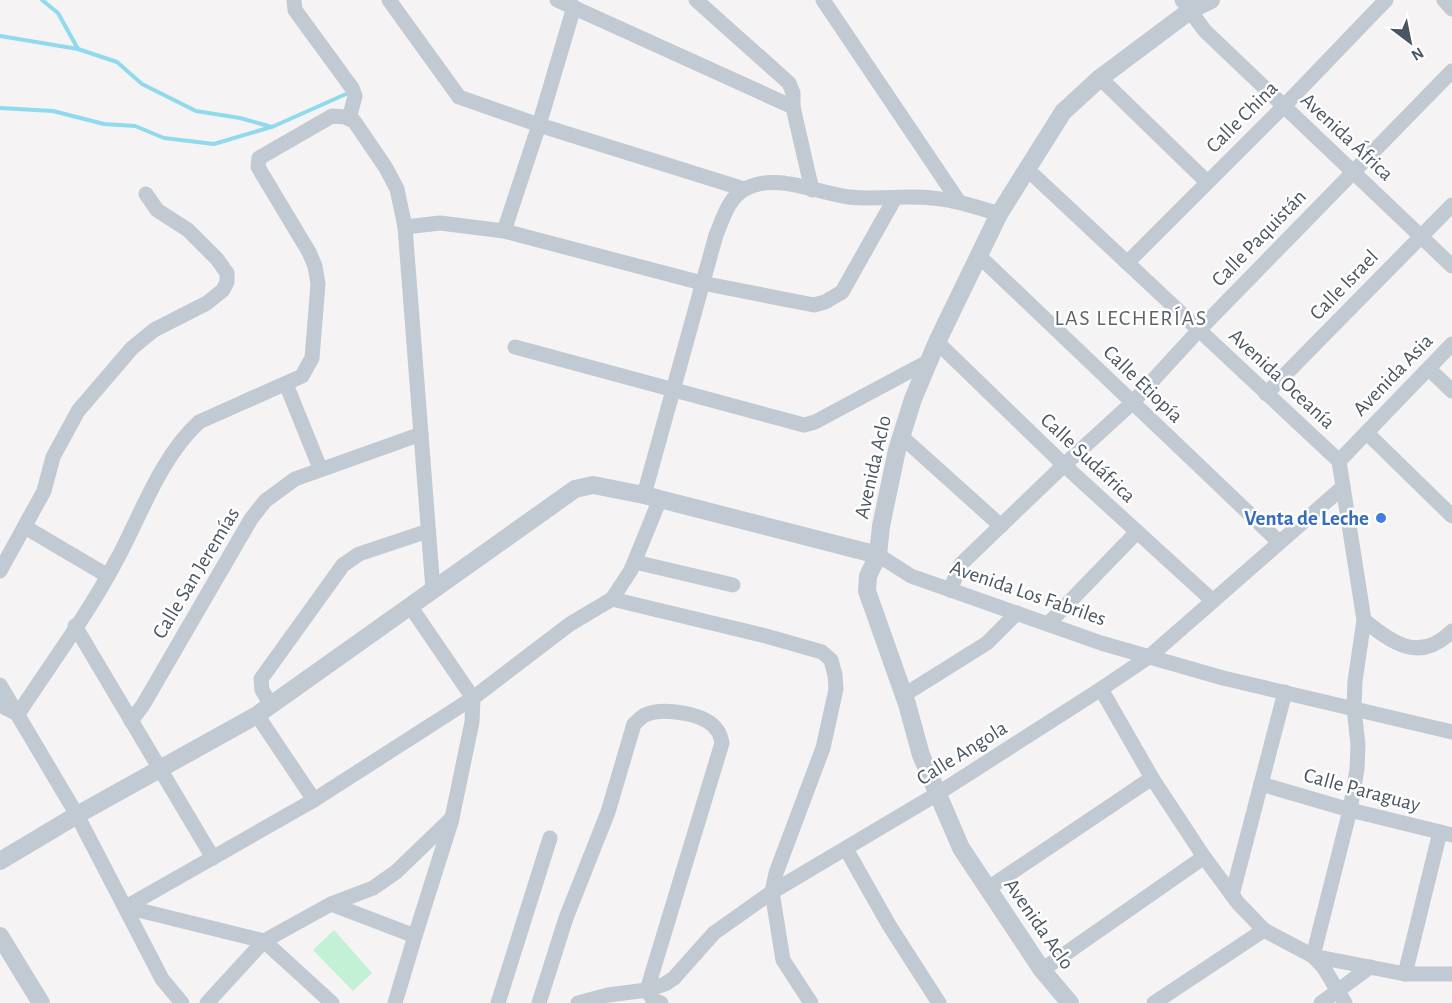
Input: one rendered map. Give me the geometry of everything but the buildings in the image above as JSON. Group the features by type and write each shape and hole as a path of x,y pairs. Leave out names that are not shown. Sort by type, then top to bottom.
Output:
{"street":[{"path":"294,0 295,10 352,88 355,96 349,119"},
{"path":"389,0 459,97 539,125 744,189"},
{"path":"557,0 793,107"},
{"path":"696,0 789,83 793,93 793,107 812,190"},
{"path":"823,0 959,202"},
{"name":"Avenida Aclo","path":"1070,1003 1042,970 961,848 921,755 904,695 867,591 868,576 878,555 881,526 901,436 913,399 937,342 999,214 1063,112 1186,5 1211,0"},
{"name":"Calle China","path":"1127,263 1386,0"},
{"path":"1444,0 1452,9"},
{"name":"Avenida África","path":"1186,5 1205,31 1452,266"},
{"path":"504,231 574,7"},
{"name":"Calle Paquistán","path":"950,590 961,564 1132,403 1199,330 1452,71"},
{"path":"1100,78 1207,182"},
{"path":"0,861 264,710 433,590 405,227 397,189 386,168 354,122 349,119 332,116 259,158 258,167 315,266 318,284 312,358 302,376 199,422 187,432 167,460 108,576 18,714"},
{"name":"Avenida Oceanía","path":"1027,169 1339,461 1364,620 1354,681 1358,745 1357,769 1350,810 1313,956"},
{"path":"126,907 314,800 473,698 570,624 612,599 635,562 652,497 673,390 702,283 728,205 729,197 722,182"},
{"path":"728,205 744,189 762,184 788,184 848,197 930,197 959,202 999,214"},
{"path":"0,571 44,491 52,457 69,424 132,348 154,330 207,303 223,290 227,282 227,273 217,259 188,231 157,210 146,194"},
{"path":"405,227 440,223 504,231 702,283 814,305 825,302 842,292 895,198"},
{"name":"Calle Israel","path":"1266,394 1452,205"},
{"name":"Calle Etiopía","path":"978,255 1279,542"},
{"name":"Calle Sudáfrica","path":"937,342 1064,465 1213,601"},
{"name":"Avenida Asia","path":"1339,461 1452,344"},
{"path":"515,346 804,425 815,422 929,361"},
{"path":"1429,369 1452,391"},
{"path":"286,384 320,468"},
{"path":"1366,433 1452,516"},
{"name":"Calle San Jeremías","path":"131,721 143,705 251,519 265,501 295,479 320,468 421,434"},
{"path":"901,436 1001,526"},
{"name":"Avenida Los Fabriles","path":"433,590 575,489 593,484 878,555 911,576 1101,643 1223,678 1452,732"},
{"name":"Calle Angola","path":"579,1003 608,995 653,999 714,933 772,892 937,794 1150,656 1343,488"},
{"path":"25,528 108,576"},
{"path":"314,800 264,710 261,679 343,565 359,554 428,531"},
{"path":"1048,624 1137,532"},
{"path":"635,562 733,585"},
{"path":"612,599 777,639 822,652 831,660 836,689 822,748 776,873 772,892 783,960 811,1003"},
{"path":"395,1003 452,818 472,722 473,698 410,606"},
{"path":"904,695 987,643 1017,613"},
{"path":"1364,620 1384,637 1411,650 1430,646 1445,638 1452,631"},
{"path":"75,626 213,858"},
{"path":"0,685 77,815 162,979 182,1003"},
{"path":"1101,689 1152,778 1204,857 1232,895 1264,930 1313,956 1405,974 1452,974"},
{"path":"1232,895 1285,692"},
{"path":"0,705 18,714"},
{"path":"539,1003 566,918 608,812 634,724 644,716 664,711 686,714 708,722 718,730 722,743 664,939 653,999"},
{"path":"987,890 1152,778"},
{"name":"Calle Paraguay","path":"1261,784 1350,810 1446,833"},
{"path":"207,1003 264,941 331,904 373,888 396,872 452,818"},
{"path":"1405,974 1446,833"},
{"path":"498,1003 550,838"},
{"path":"846,849 889,925 939,1003"},
{"path":"1042,970 1204,857"},
{"path":"331,904 416,936"},
{"path":"126,907 264,941 332,1003"},
{"path":"1154,1003 1264,930"},
{"path":"0,936 41,1003"},
{"path":"1313,956 1324,968 1341,998"},
{"path":"1321,1003 1341,998 1370,967"}],"green space":[{"path":"334,930 372,973 353,991 313,950"}],"waterway":[{"path":"42,0 58,13 78,49"},
{"path":"0,36 78,49 117,62 142,84 196,111 240,118 272,127 346,94"},
{"path":"0,108 53,111 104,124 135,126 164,138 214,144 271,127"}],"place":[{"name":"Venta de Leche","path":"1381,518"}],"district":[{"name":"LAS LECHERÍAS","path":"1131,318"}]}
